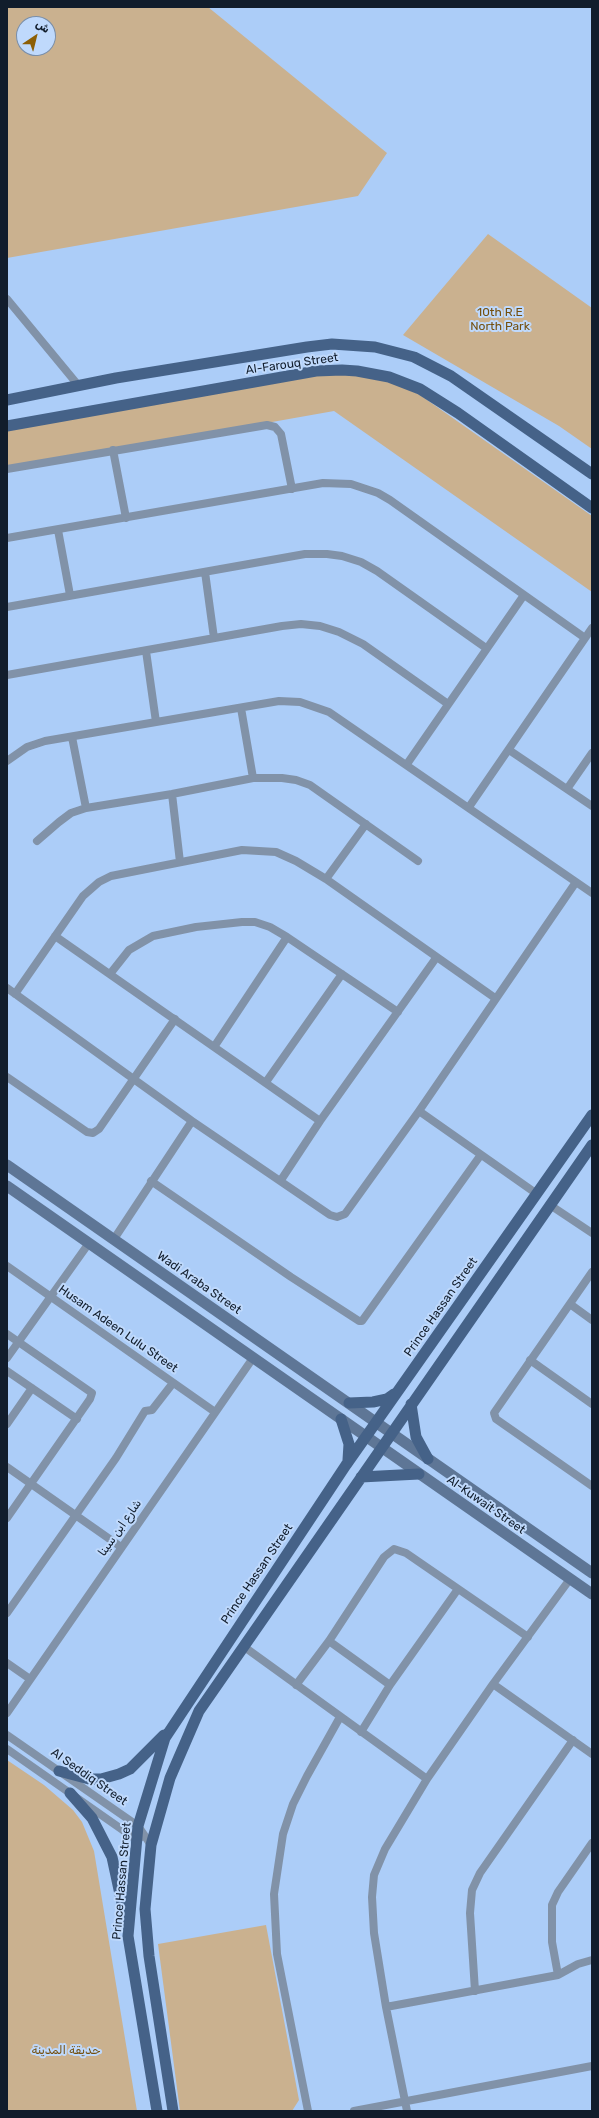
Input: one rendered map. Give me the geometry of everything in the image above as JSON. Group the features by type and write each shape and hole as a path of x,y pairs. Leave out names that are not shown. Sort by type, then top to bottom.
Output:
{"main road":[{"name":"Al-Farouq Street","path":"7,400 78,385 307,347 332,344 375,347 414,357 456,379 592,474"},
{"name":"Al-Farouq Street","path":"7,426 316,371 357,371 389,377 420,389 458,413 592,508"},
{"name":"Prince Hassan Street","path":"157,2111 128,1936 140,1834 159,1753 169,1731 346,1465 592,1115"},
{"name":"Prince Hassan Street","path":"173,2111 149,1956 145,1909 151,1845 170,1778 199,1711 592,1145"},
{"name":"Wadi Araba Street","path":"7,1165 376,1422"},
{"path":"7,1186 366,1436"},
{"path":"31,1203 40,1188"},
{"path":"349,1403 365,1403 382,1400 398,1391"},
{"path":"411,1404 416,1437 428,1458"},
{"path":"341,1419 349,1444 349,1459 346,1465"},
{"name":"Al-Kuwait Street","path":"376,1422 592,1573"},
{"name":"Al-Kuwait Street","path":"366,1436 592,1594"},
{"path":"361,1477 419,1474"},
{"path":"59,1771 89,1779 101,1779 118,1774 130,1769 169,1731"},
{"path":"70,1793 92,1818 112,1857 128,1936"}],"street":[{"path":"7,299 78,385"},
{"path":"7,469 112,450 267,425 275,427 281,434 292,489"},
{"path":"112,450 126,518"},
{"path":"7,538 292,489 337,482 351,484 378,493 585,638"},
{"path":"58,530 70,595"},
{"path":"7,607 305,554 342,556 361,562 377,571 486,648"},
{"path":"205,572 214,638"},
{"path":"407,764 524,595"},
{"path":"7,675 282,626 302,624 320,626 339,632 363,644 448,704"},
{"path":"469,807 592,628"},
{"path":"146,651 156,722"},
{"path":"7,762 27,747 45,741 279,701 300,702 315,706 328,712 407,764 592,893"},
{"path":"241,708 253,778"},
{"path":"72,737 86,808"},
{"path":"509,750 592,806"},
{"path":"567,789 592,753"},
{"path":"37,842 59,822 71,814 86,808 172,794 253,778 296,780 310,785 418,861"},
{"path":"172,794 180,862"},
{"path":"326,878 366,824"},
{"path":"15,994 83,896 99,882 111,876 242,850 276,852 296,861 326,878 436,958 495,998"},
{"path":"7,988 192,1121 281,1180 330,1215 338,1217 345,1214 576,882"},
{"path":"110,974 129,950 153,936 196,927 255,922 270,927 287,937 398,1012"},
{"path":"55,936 320,1121"},
{"path":"214,1047 287,937"},
{"path":"281,1180 320,1121 436,958"},
{"path":"266,1082 342,974"},
{"path":"7,1077 86,1132 93,1133 99,1129 175,1019"},
{"path":"418,1111 480,1156 537,1194"},
{"path":"114,1239 192,1121"},
{"path":"151,1181 297,1281 359,1321 362,1321 480,1156"},
{"path":"550,1205 592,1233"},
{"path":"7,1358 89,1243"},
{"name":"Husam Adeen Lulu Street","path":"7,1266 215,1412"},
{"path":"592,1272 496,1408 494,1413 496,1418 592,1486"},
{"path":"570,1304 592,1320"},
{"path":"7,1334 92,1393 90,1399 77,1419 7,1518"},
{"name":"شارع ابن سينا","path":"7,1713 253,1358"},
{"path":"530,1360 592,1404"},
{"path":"7,1371 77,1419"},
{"path":"7,1613 116,1458 145,1411 152,1410 173,1383"},
{"path":"7,1424 32,1388"},
{"path":"7,1467 122,1548"},
{"path":"296,1685 329,1641 389,1552 400,1550 528,1637"},
{"path":"407,2111 386,2007 374,1933 372,1897 374,1875 385,1849 427,1779 493,1684 570,1579"},
{"path":"361,1732 390,1685 458,1589"},
{"path":"329,1641 390,1685"},
{"path":"243,1646 427,1779"},
{"path":"7,1663 30,1679"},
{"path":"493,1684 592,1754"},
{"path":"308,2111 277,1954 274,1894 283,1834 293,1804 340,1717"},
{"name":"Al Seddiq Street","path":"7,1735 59,1771 140,1834 151,1845"},
{"path":"475,1990 470,1913 472,1890 480,1872 572,1740"},
{"name":"Al Seddiq Street","path":"7,1749 70,1793 140,1834"},
{"path":"140,1834 156,1829"},
{"path":"558,1975 552,1942 552,1905 558,1892 592,1843"},
{"path":"386,2007 558,1975 578,1964 592,1960"},
{"path":"354,2111 592,2066"}],"green space":[{"path":"7,7 208,7 387,153 358,196 7,258"},
{"name":"10th R.E North Park","path":"488,234 592,308 592,449 559,426 403,335"},
{"path":"342,370 399,384 420,395 592,516 592,592 334,411 7,469 7,426"},
{"name":"حديقة المدينة","path":"7,1760 44,1785 73,1810 82,1822 94,1851 137,2111 7,2111"},
{"path":"266,1925 299,2100 292,2111 180,2111 158,1944"}]}
